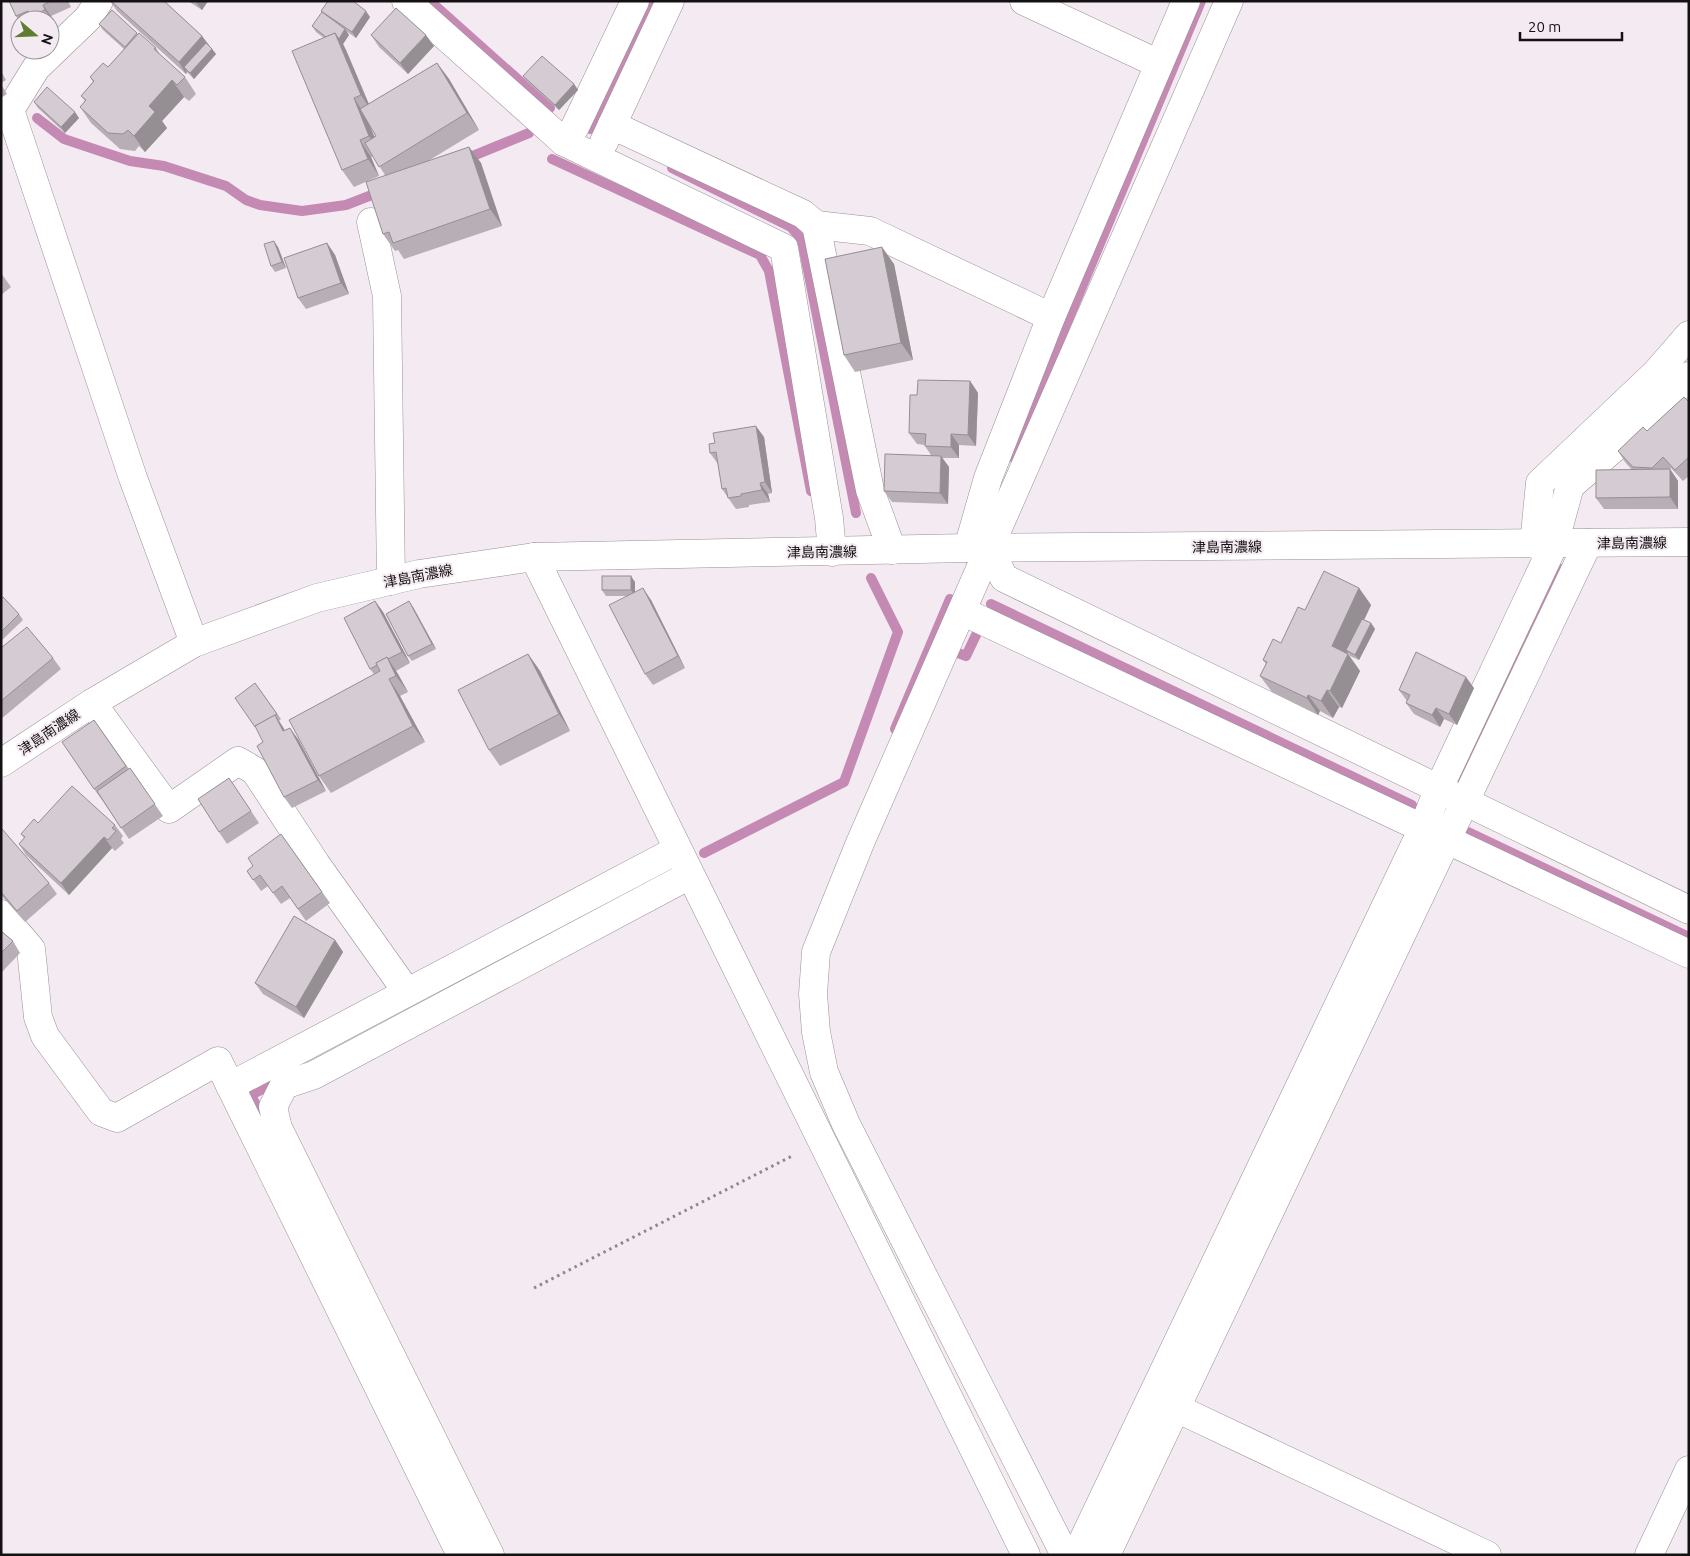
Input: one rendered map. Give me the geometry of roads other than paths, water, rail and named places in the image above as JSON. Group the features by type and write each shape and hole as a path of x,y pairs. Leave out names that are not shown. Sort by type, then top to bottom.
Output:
{"street":[{"path":"99,1 88,18 36,68 5,112 194,643"},
{"path":"406,1 564,142 784,248 829,518 832,552"},
{"path":"564,142 575,127 635,1"},
{"path":"596,159 670,1"},
{"path":"1024,1 1159,64"},
{"path":"1065,1555 846,1124 824,1072 816,1032 813,994 816,952 860,843 962,611 979,549 988,478 1052,317 1186,1"},
{"path":"979,549 1229,1"},
{"path":"612,125 804,214 816,225 870,490 892,550"},
{"path":"371,222 387,296 392,581"},
{"path":"816,225 870,231 1052,317"},
{"path":"1544,544 1540,483 1656,373 1689,335"},
{"path":"1106,1555 1176,1408 1435,833 1438,790 1570,486 1643,423 1689,376"},
{"name":"津島南濃線","path":"1,763 92,703 194,643 317,598 419,574 534,557 892,550 1689,542"},
{"path":"1072,1555 1078,1551 1435,833 1465,802 1588,543"},
{"path":"979,549 1004,578 1689,910"},
{"path":"534,557 1026,1555"},
{"path":"962,611 1689,954"},
{"path":"92,703 169,809 238,761 255,770 316,864 408,992"},
{"path":"230,1086 677,850"},
{"path":"469,1551 278,1128 273,1107 284,1086 314,1075 690,875"},
{"path":"1,914 31,949 38,1017 45,1036 100,1112 117,1118 218,1061 469,1551"},
{"path":"1176,1408 1487,1555"},
{"path":"1649,1555 1689,1470"}],"waterway":[{"path":"430,1 550,108"},
{"path":"590,129 650,1"},
{"path":"1011,457 1201,1"},
{"path":"37,118 64,139 130,161 164,166 226,186 246,200 260,205 302,211 346,205 382,191"},
{"path":"463,160 529,133"},
{"path":"552,159 760,255 769,271 811,491"},
{"path":"672,168 791,227 802,240 856,513"},
{"path":"1460,778 1560,569"},
{"path":"704,853 844,782 898,632 871,578"},
{"path":"895,729 950,599"},
{"path":"991,604 1412,805"},
{"path":"958,653 966,656 976,635"},
{"path":"1468,832 1689,937"},
{"path":"616,899 654,878"},
{"path":"267,1127 251,1095 280,1080"}]}
